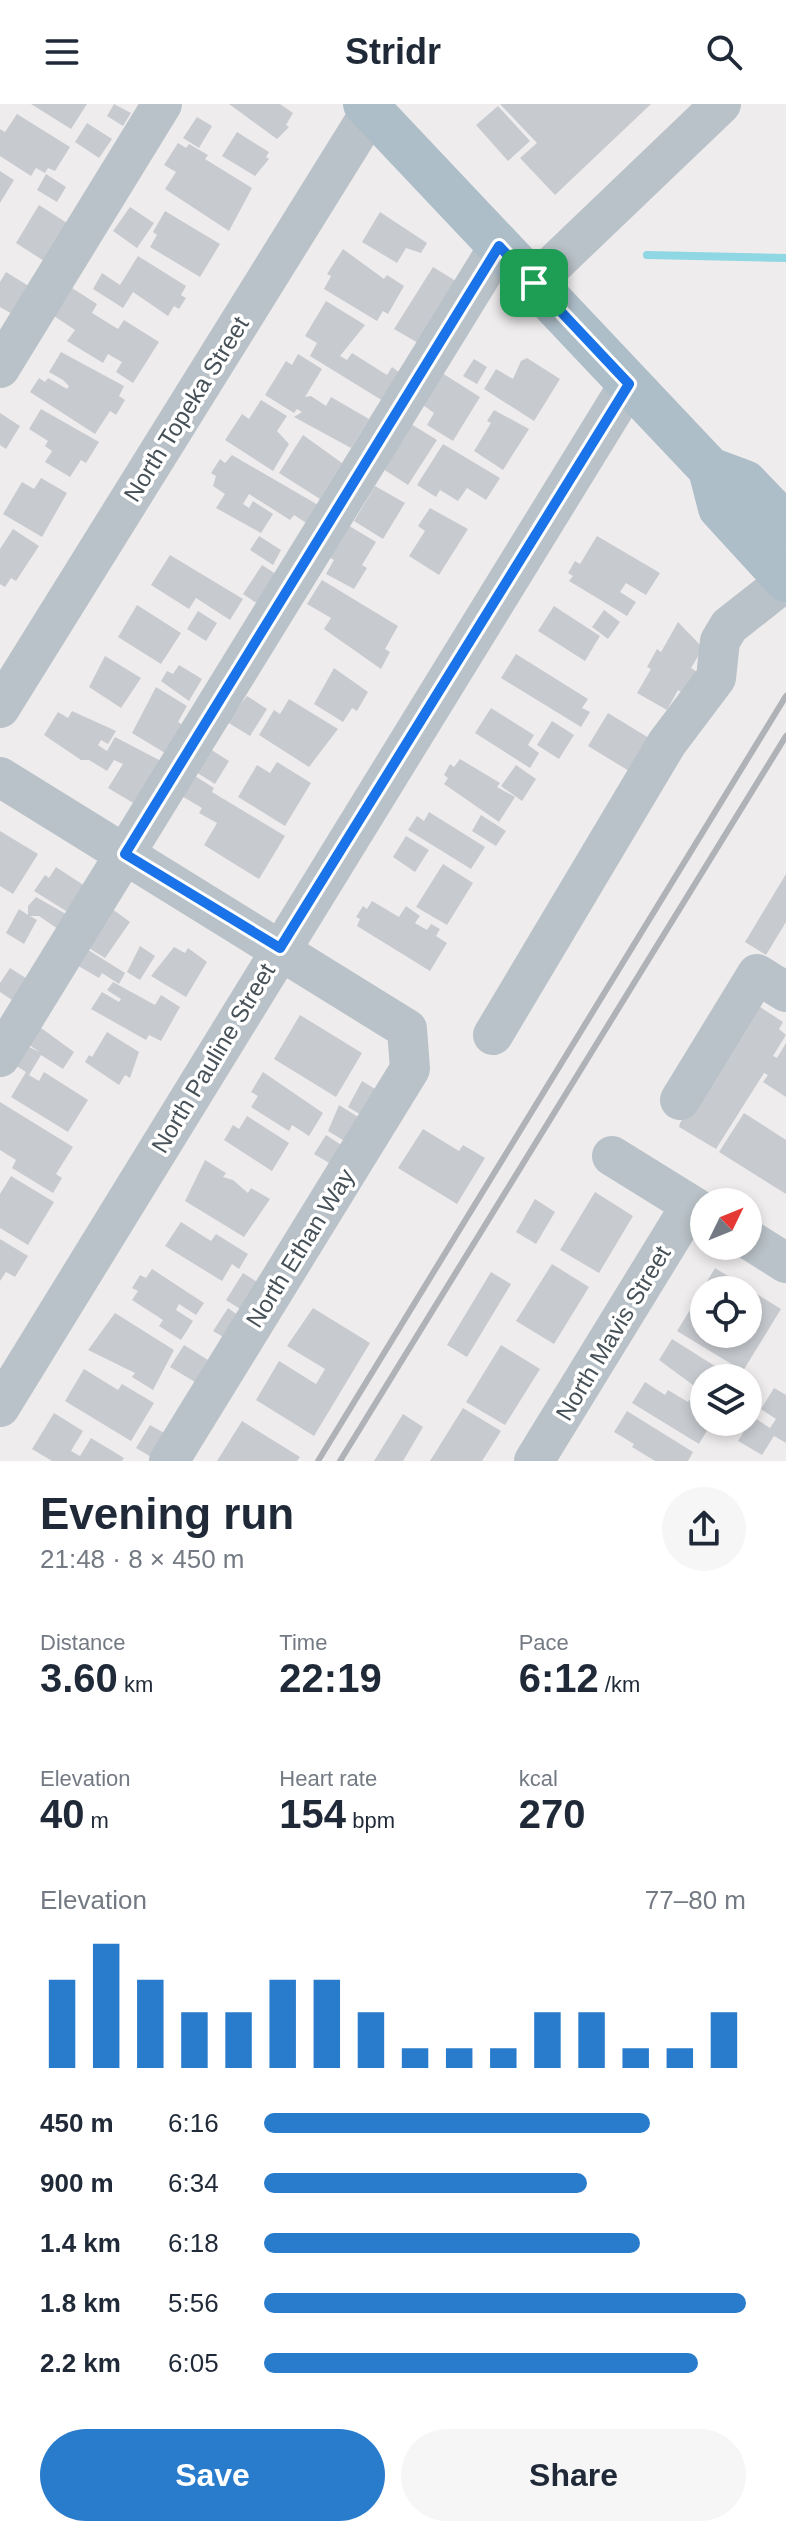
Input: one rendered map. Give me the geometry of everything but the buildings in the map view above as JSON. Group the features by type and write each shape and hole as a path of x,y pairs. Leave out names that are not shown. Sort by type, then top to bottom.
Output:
{"main road":[{"path":"368,108 710,469 745,482 786,525"},
{"path":"710,469 720,508 786,581"}],"street":[{"path":"0,368 162,104"},
{"path":"534,283 721,104"},
{"name":"North Topeka Street","path":"0,708 368,108"},
{"path":"0,1057 499,246"},
{"name":"North Pauline Street","path":"0,1407 629,384"},
{"path":"493,1035 667,743 716,678 720,641 729,626 786,581"},
{"path":"0,777 280,948"},
{"name":"North Ethan Way","path":"169,1461 410,1069 407,1029 280,948"},
{"path":"680,1100 757,974 786,992"},
{"path":"612,1156 690,1204"},
{"name":"North Mavis Street","path":"534,1461 690,1221"},
{"path":"762,1248 786,1263"}],"waterway":[{"path":"647,255 786,258"}],"railway":[{"path":"318,1461 786,696"},
{"path":"340,1461 786,736"}],"route":[{"path":"499,246 534,283 629,384 280,948 125,854 499,246"}]}
